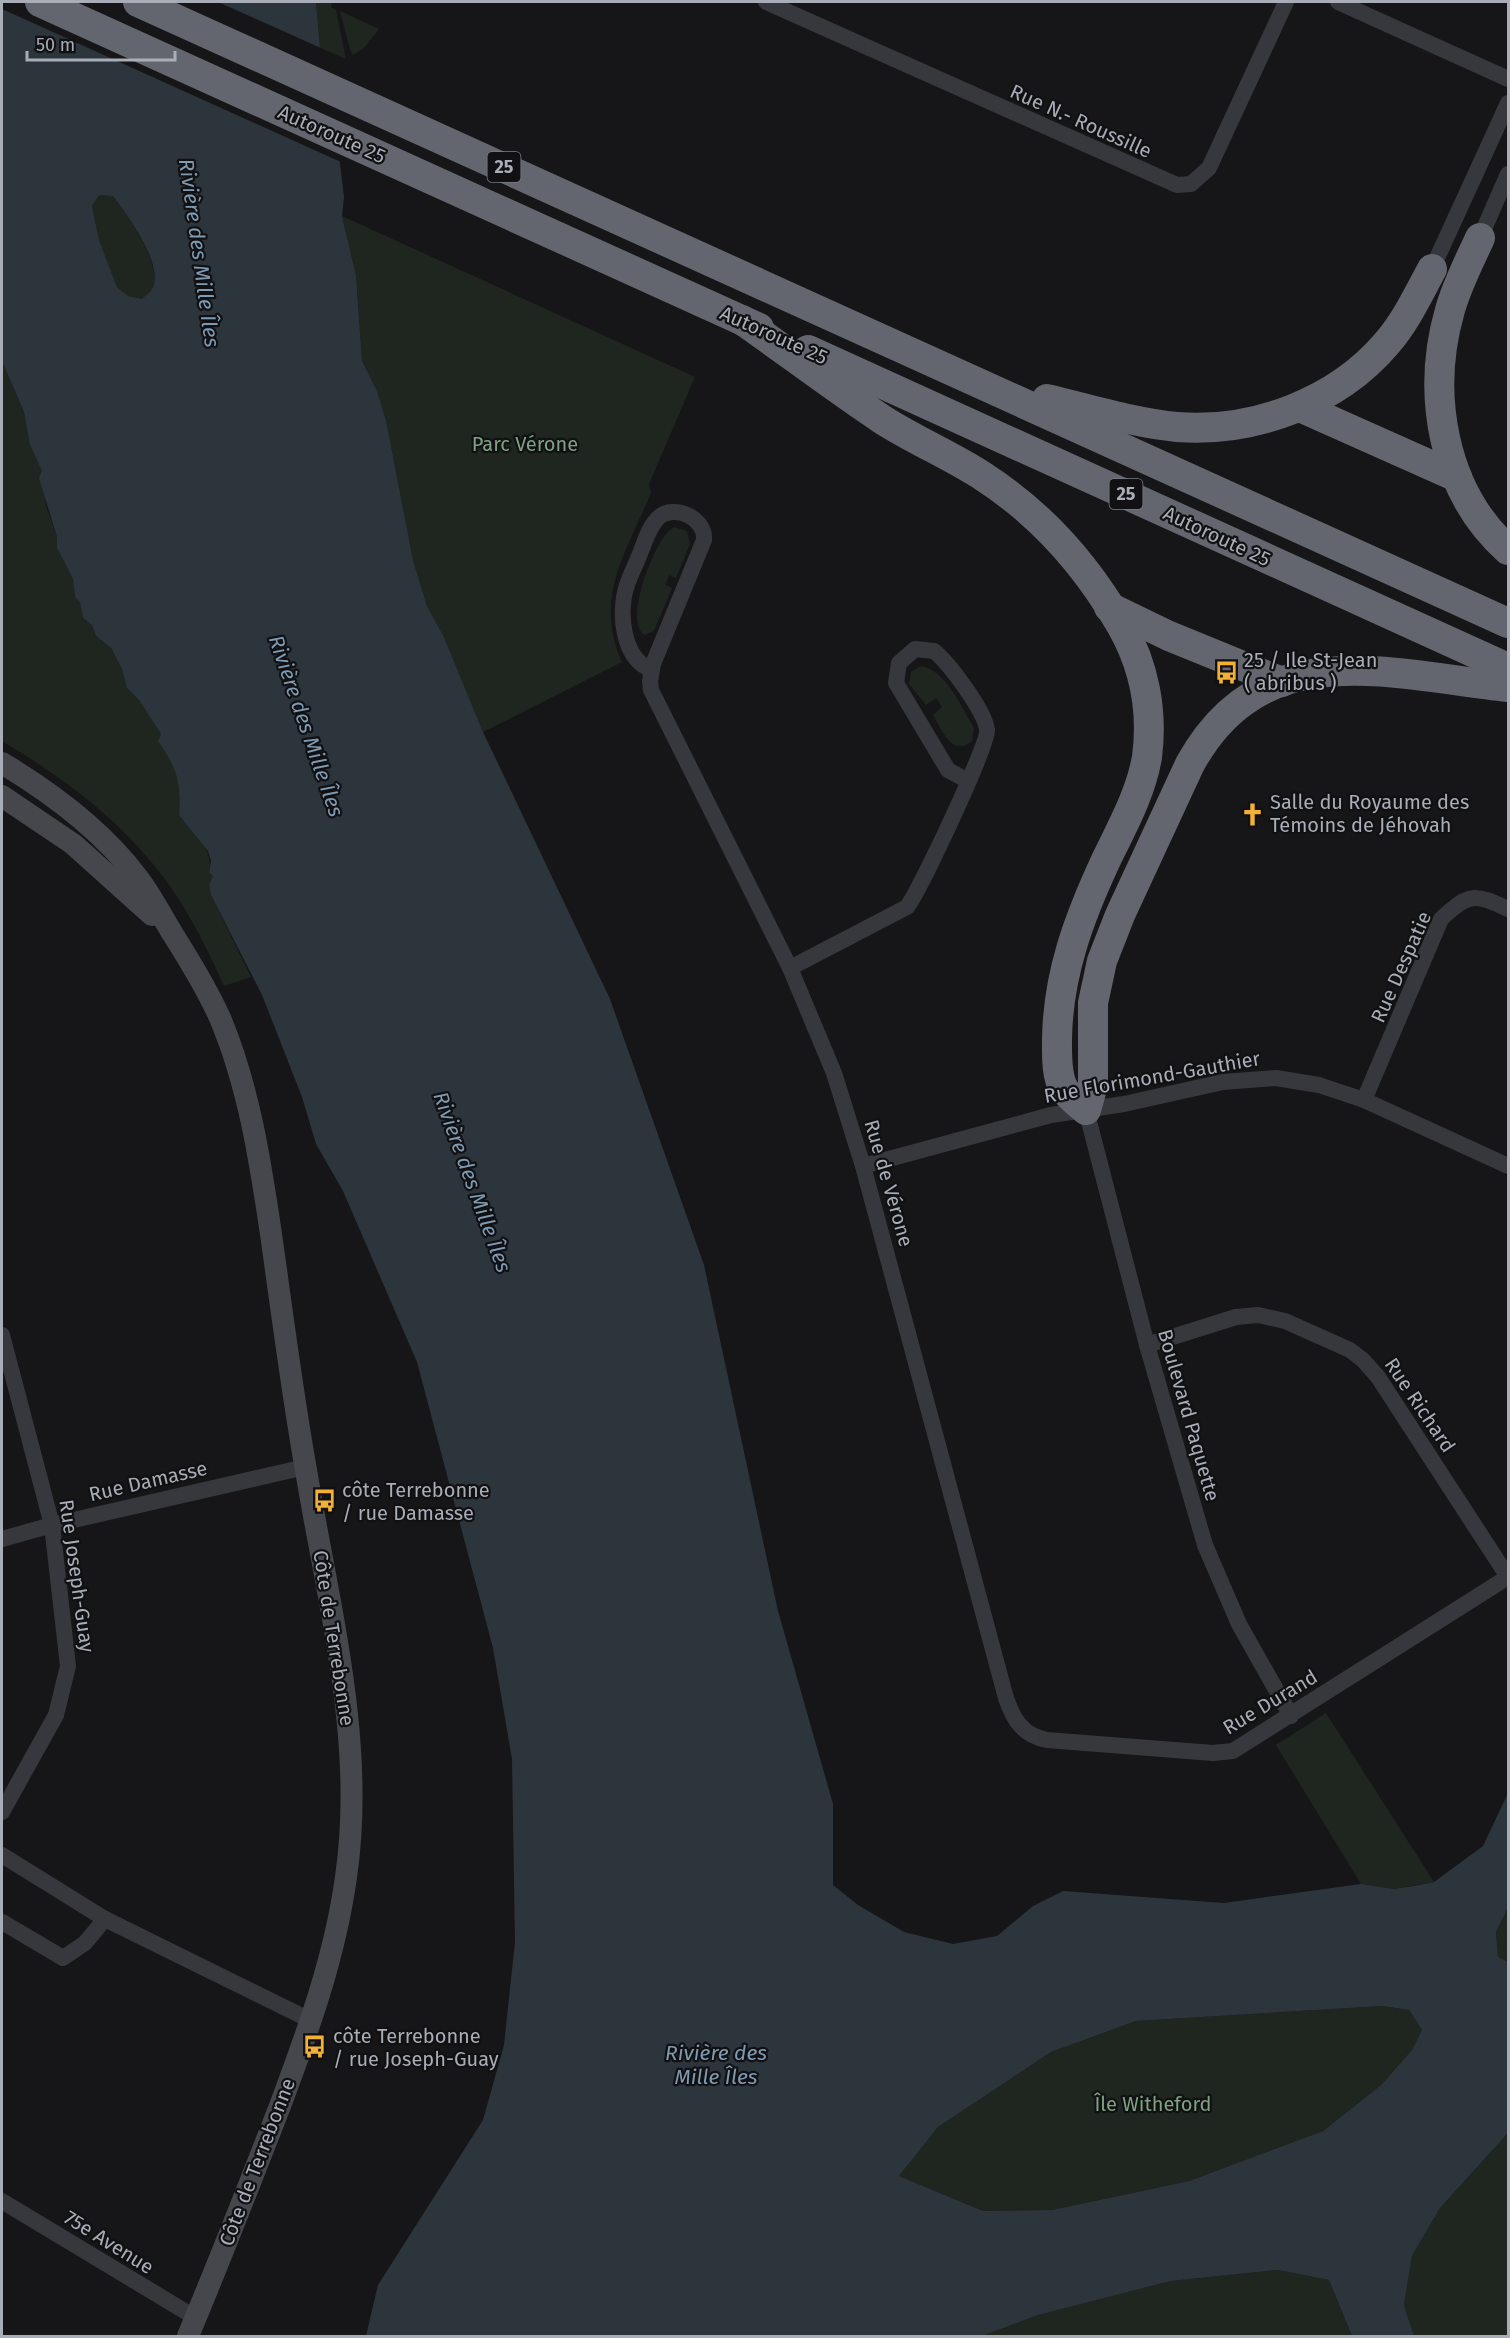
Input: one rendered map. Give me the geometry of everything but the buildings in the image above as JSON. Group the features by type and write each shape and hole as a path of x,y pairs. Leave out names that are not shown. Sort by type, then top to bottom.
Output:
{"highway":[{"name":"Autoroute 25","path":"40,2 1509,668"},
{"name":"Autoroute 25","path":"138,2 1509,623"},
{"path":"1480,238 1452,303 1440,360 1442,424 1457,477 1478,516 1509,550"},
{"path":"989,387 1180,427 1212,428 1239,424 1300,406 1320,397 1355,373 1382,348 1411,309 1431,268"},
{"path":"742,320 885,421 963,464 1009,495 1066,548 1109,607 1132,646 1142,674 1148,706 1148,744 1135,798 1083,912 1068,953 1061,987 1057,1046 1060,1078 1065,1090 1086,1110 1093,1085 1092,1021 1095,988 1106,947 1190,764 1206,738 1233,708 1282,682 1322,672 1367,669 1509,687"},
{"path":"1300,406 1457,477"},
{"path":"1109,607 1169,636 1282,682"}],"main road":[{"name":"Côte de Terrebonne","path":"2,763 64,805 115,851 137,876 202,981 219,1016 250,1112 261,1169 305,1467 345,1702 353,1784 351,1835 343,1898 330,1962 312,2021 192,2327"},
{"name":"Côte de Terrebonne","path":"2,796 73,844 173,934"}],"street":[{"name":"Rue N.- Roussille","path":"766,2 1177,185 1191,184 1209,168 1286,2"},
{"path":"1338,2 1509,79"},
{"path":"1431,268 1509,103"},
{"path":"1480,238 1509,174"},
{"name":"Rue de Vérone","path":"652,670 644,667 634,658 627,642 623,608 625,595 651,526 662,515 677,512 698,523 705,534 652,670 650,681 655,697 790,968 834,1073 863,1166 1006,1698 1015,1720 1023,1730"},
{"path":"790,968 907,907 916,893 968,781 987,736 985,723 939,655 927,648 915,649 899,663 896,683 948,770 968,781"},
{"name":"Rue Despatie","path":"1364,1100 1441,919 1460,901 1469,898 1486,900 1509,909"},
{"name":"Rue Florimond-Gauthier","path":"863,1166 1051,1115 1258,1078 1304,1081 1364,1100 1509,1166"},
{"name":"Boulevard Paquette","path":"1086,1110 1147,1345 1195,1515 1214,1570 1252,1649 1291,1716"},
{"name":"Rue Richard","path":"1147,1345 1236,1317 1258,1315 1285,1321 1356,1354 1378,1377 1508,1577"},
{"name":"Rue Joseph-Guay","path":"2,1335 52,1525 68,1666 56,1714 2,1812"},
{"name":"Rue Damasse","path":"2,1539 52,1525 305,1467"},
{"name":"Rue Durand","path":"1023,1730 1047,1740 1224,1753 1243,1746 1508,1577"},
{"path":"2,1855 105,1918 312,2021"},
{"path":"2,1922 63,1958 85,1944 105,1918"},
{"name":"75e Avenue","path":"2,2201 192,2327"}],"green space":[{"path":"316,2 332,2 331,7 336,10 346,59 320,48"},
{"path":"340,11 379,29 364,48 353,55 350,50"},
{"path":"99,195 113,196 135,227 149,254 154,279 152,289 142,299 128,296 117,287 99,240 92,206"},
{"name":"Parc Vérone","path":"342,216 695,377 649,484 651,493 616,576 611,617 614,639 622,662 483,732 444,637 427,606 413,560 386,420 377,391 362,361 356,275"},
{"path":"2,361 24,412 30,445 42,471 46,506 57,537 57,548 73,579 75,597 80,602 83,618 92,625 96,636 111,648 122,669 127,688 139,700 161,734 158,741 174,768 178,784 179,815 205,848 210,863 209,871 213,876 209,885 211,895 251,977 224,986 184,907 137,845 83,796 2,741"},
{"path":"674,527 687,531 690,544 676,578 669,575 665,585 672,588 654,631 645,635 639,627 637,614 639,598 651,562 667,533"},
{"path":"921,666 930,669 946,682 959,701 974,728 972,741 959,746 948,740 933,715 942,707 936,698 926,705 909,684 911,672"},
{"path":"1326,1713 1434,1882 1394,1889 1361,1884 1276,1745"},
{"path":"1508,1908 1508,1962 1498,1957 1496,1932"},
{"name":"Île Witheford","path":"1382,2006 1409,2010 1422,2030 1412,2050 1381,2085 1323,2131 1189,2181 1052,2210 983,2211 899,2176 938,2127 1051,2052 1136,2021"},
{"path":"1508,2133 1508,2336 1414,2336 1404,2305 1412,2256 1440,2208"},
{"path":"1278,2270 1329,2280 1352,2336 982,2336 1038,2315 1171,2281"}],"water":[{"name":"Rivière des Mille Îles","path":"2,2 316,2 320,48 331,88 344,197 342,216 356,275 362,361 377,391 386,420 413,560 427,606 444,637 483,732 610,999 704,1265 778,1611 833,1804 833,1885 858,1905 904,1932 953,1944 997,1936 1033,1906 1063,1891 1224,1903 1361,1884 1394,1889 1434,1882 1483,1846 1508,1793 1508,1908 1496,1932 1498,1957 1508,1962 1508,2133 1440,2208 1412,2256 1404,2305 1414,2336 1352,2336 1329,2280 1278,2270 1171,2281 1038,2315 982,2336 366,2336 378,2285 483,2120 504,2045 515,1942 512,1759 493,1648 417,1362 343,1191 316,1144 302,1097 262,995 211,895 209,885 213,876 209,872 211,861 208,851 179,815 178,784 174,768 158,741 161,734 139,700 127,688 122,669 111,648 96,636 92,625 83,618 80,602 75,597 73,579 57,548 57,537 39,478 42,471 30,445 24,412 2,361","holes":["99,195 113,196 135,227 149,254 155,279 152,289 142,299 128,296 117,287 99,240 92,206","1382,2006 1409,2010 1422,2030 1412,2050 1381,2085 1323,2131 1189,2181 1052,2210 983,2211 899,2176 938,2127 1051,2052 1136,2021"]}],"pier":[{"path":"2,2 218,2 323,49 334,88 343,163 2,9"}],"place":[{"name":"25 / Ile St-Jean ( abribus )","path":"1226,672"},
{"name":"Salle du Royaume des Témoins de Jéhovah","path":"1252,814"},
{"name":"côte Terrebonne / rue Damasse","path":"324,1501"},
{"name":"côte Terrebonne / rue Joseph-Guay","path":"315,2047"}]}
